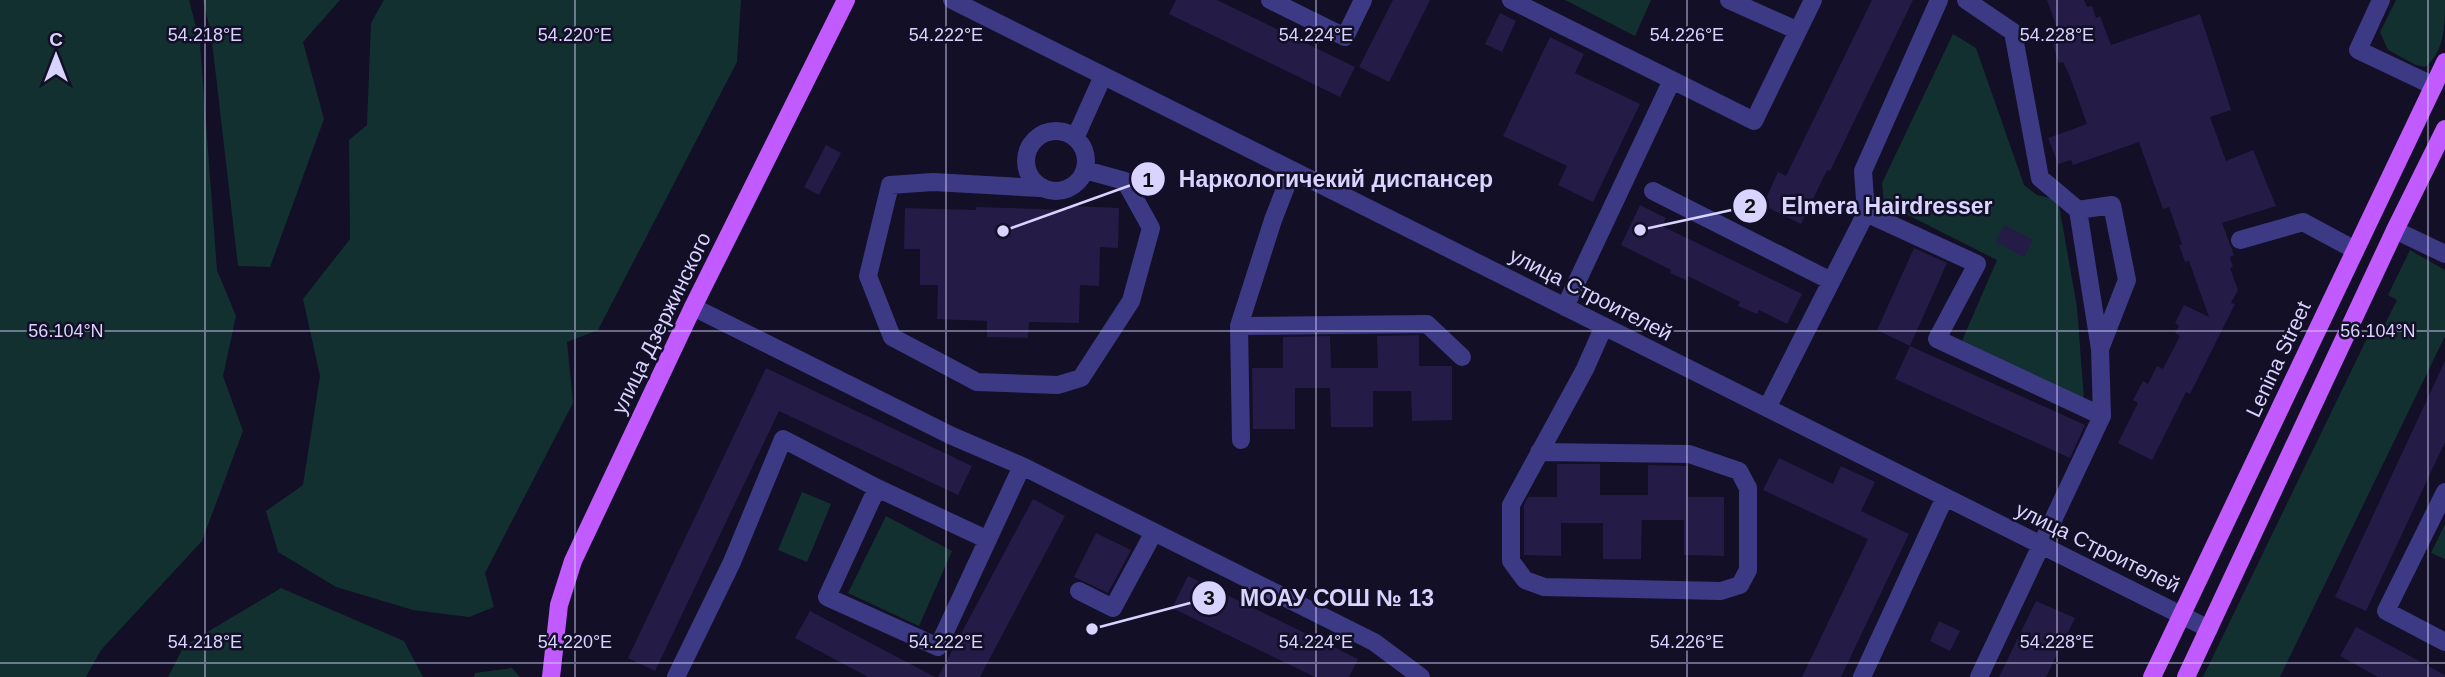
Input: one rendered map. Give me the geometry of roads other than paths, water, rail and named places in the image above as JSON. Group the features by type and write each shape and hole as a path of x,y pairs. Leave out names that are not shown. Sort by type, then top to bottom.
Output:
{"main road":[{"name":"улица Дзержинского","path":"556,675 559,605 573,561 693,307 846,0"},
{"name":"Lenina Street","path":"2152,677 2355,250 2439,89 2445,62"},
{"path":"2186,677 2445,129"}],"street":[{"name":"улица Строителей","path":"952,0 2209,629"},
{"path":"1270,0 1345,37 1363,0"},
{"path":"1511,0 1754,121 1796,30 1813,0"},
{"path":"1729,0 1796,30"},
{"path":"1767,408 1866,213 1863,171 1939,0"},
{"path":"1966,0 2013,32 2039,177 2078,210 2099,349 2102,416 1979,677"},
{"path":"2381,0 2358,50 2439,89"},
{"path":"1076,136 1103,76"},
{"path":"1565,307 1672,80"},
{"path":"1040,188 1026,173 1025,152 1037,135 1056,130 1076,136 1086,152 1085,170 1075,186 1058,192 1040,188 933,182 890,186 868,276 892,337 977,382 1058,385 1082,379 1131,301 1151,228 1125,181 1085,170"},
{"path":"1241,440 1239,326 1273,220 1293,171"},
{"path":"1653,191 1831,281"},
{"path":"2078,210 2112,205 2127,280 2099,349"},
{"path":"1866,213 1977,264 1937,339 2102,416"},
{"path":"2240,240 2303,222 2355,250"},
{"path":"2395,230 2445,254"},
{"path":"693,307 953,436 1022,466 1374,642 1422,677"},
{"path":"1239,326 1427,324 1462,356"},
{"path":"1539,452 1689,454 1739,471 1748,488 1748,570 1740,585 1721,591 1544,587 1525,580 1511,561 1511,505 1539,452 1585,369 1604,326"},
{"path":"676,677 732,562 783,439 877,488 988,540"},
{"path":"877,488 827,597 938,647 1022,466"},
{"path":"2445,492 2386,611 2445,642"},
{"path":"1862,677 1945,497"},
{"path":"1079,591 1113,608 1154,532"}],"place":[{"name":"Elmera Hairdresser","path":"1640,230"},
{"name":"Наркологичекий диспансер","path":"1003,231"},
{"name":"МОАУ СОШ № 13","path":"1092,629"}]}
